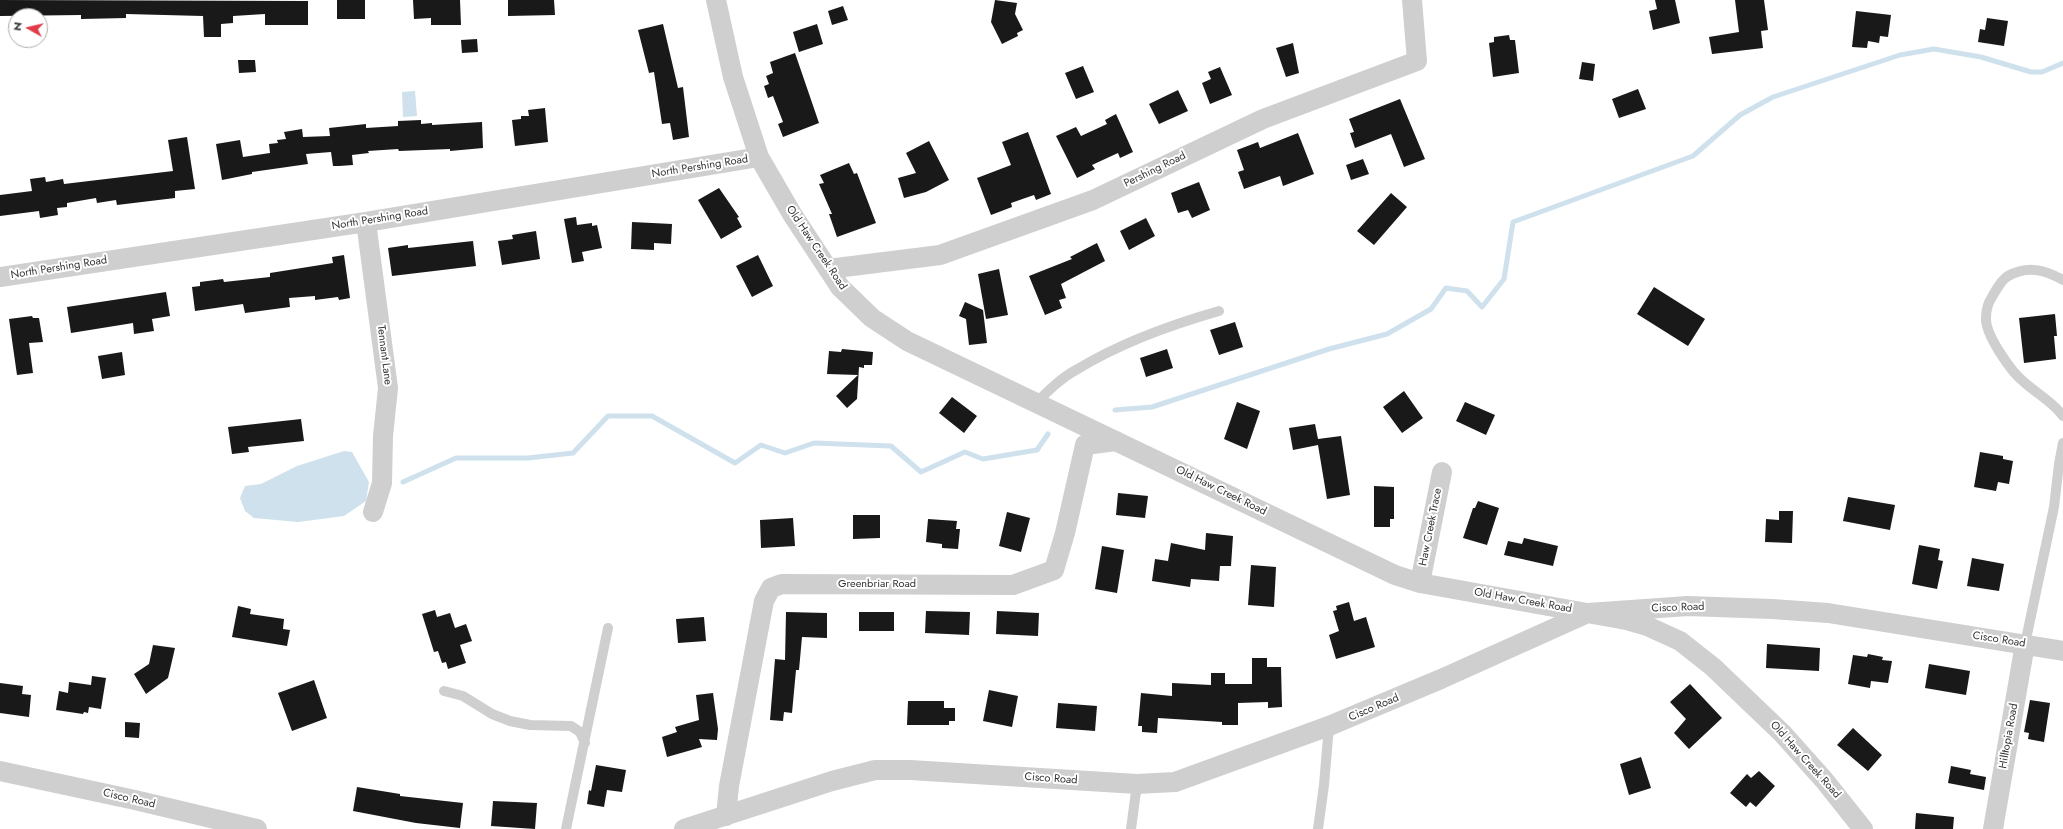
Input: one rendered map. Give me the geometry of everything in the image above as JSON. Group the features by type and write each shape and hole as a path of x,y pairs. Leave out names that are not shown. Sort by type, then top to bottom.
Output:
{"street":[{"name":"Old Haw Creek Road","path":"716,0 733,77 759,158 840,287 858,305 889,330 906,341 1395,575 1420,583 1588,613 1647,626 1666,634 1692,649 1738,689 1782,733 1824,780 1863,829"},
{"name":"Pershing Road","path":"828,269 940,255 1093,200 1263,119 1417,61 1412,0"},
{"name":"North Pershing Road","path":"0,277 366,222 759,158"},
{"name":"Tennant Lane","path":"366,222 388,388 383,436 382,483 373,512"},
{"name":"Greenbriar Road","path":"726,816 729,786 764,600 770,588 782,584 1013,585 1054,570 1066,533 1085,445 1116,441"},
{"name":"Haw Creek Trace","path":"1420,583 1442,472"},
{"name":"Cisco Road","path":"684,829 832,781 875,770 910,770 1137,784 1175,782 1329,726 1441,679 1588,613 1688,606 1828,613 2063,651"},
{"name":"Hilltopia Road","path":"1993,829 2025,644"},
{"name":"Cisco Road","path":"0,771 135,800 257,829"}],"lane":[{"path":"2063,280 2047,271 2030,270 2007,277 1996,288 1989,302 1986,319 1993,340 2016,375 2056,407 2063,416"},
{"path":"1036,403 1074,370 1103,355 1184,321 1219,310"},
{"path":"2025,644 2054,507 2058,464 2063,443"},
{"path":"566,829 608,628"},
{"path":"444,691 463,696 492,714 510,721 530,725 571,726 580,732 585,743"},
{"path":"1318,829 1324,785 1329,726"},
{"path":"1130,829 1137,784"}],"water":[{"path":"415,91 417,116 403,117 402,92"},
{"path":"344,451 352,452 369,482 366,501 344,516 298,522 254,518 245,511 240,498 245,486 261,484 297,466"}],"building":[{"path":"0,0 308,1 308,25 265,25 265,14 233,16 233,23 221,24 221,37 204,37 203,16 126,14 126,18 81,19 81,15 48,15 48,8 8,8 8,16 0,16"},
{"path":"337,0 365,0 365,19 337,19"},
{"path":"413,0 460,0 461,25 431,25 431,18 414,19"},
{"path":"508,0 554,0 555,15 508,16"},
{"path":"995,0 1017,3 1015,14 1023,30 1017,33 1018,36 1002,44 991,22"},
{"path":"1655,0 1675,0 1680,23 1653,30 1649,11 1657,9"},
{"path":"1735,0 1764,0 1768,30 1761,31 1763,48 1712,54 1709,37 1739,32"},
{"path":"843,6 848,20 832,25 828,11"},
{"path":"1856,11 1891,15 1888,37 1880,36 1879,43 1868,41 1867,48 1852,47"},
{"path":"1987,18 2008,21 2004,46 1978,42 1980,29 1985,30"},
{"path":"663,24 678,88 683,87 689,137 673,140 670,123 662,124 654,72 649,73 638,30"},
{"path":"817,24 823,44 799,52 793,32"},
{"path":"1509,35 1510,40 1515,40 1519,73 1493,77 1489,43 1494,42 1494,37"},
{"path":"477,39 478,52 462,53 461,40"},
{"path":"1293,43 1299,73 1286,77 1276,48"},
{"path":"795,53 819,123 783,137 778,124 783,122 773,96 768,98 764,86 769,84 766,76 773,73 770,62"},
{"path":"238,60 255,60 256,72 239,73"},
{"path":"1582,62 1595,64 1593,81 1579,79"},
{"path":"1083,66 1094,92 1076,99 1065,73"},
{"path":"1220,67 1232,95 1210,104 1202,83 1211,79 1208,72"},
{"path":"1638,89 1646,109 1619,118 1612,99"},
{"path":"1178,90 1188,111 1159,124 1149,104"},
{"path":"1400,99 1425,159 1404,167 1391,134 1355,148 1350,133 1354,132 1349,119"},
{"path":"545,108 548,142 515,146 512,120 521,119 521,116 529,116 528,110"},
{"path":"1116,114 1133,152 1120,158 1118,153 1092,165 1095,169 1077,178 1056,136 1076,127 1081,136 1107,124 1105,120"},
{"path":"421,120 421,124 432,123 432,125 482,122 483,148 450,151 450,149 399,151 398,149 368,151 369,153 352,155 353,165 339,166 333,166 331,152 306,154 308,164 252,172 252,174 222,180 216,144 240,140 243,157 270,153 269,144 278,143 277,140 286,139 284,132 302,129 303,137 330,136 329,128 366,124 366,128 398,126 398,121"},
{"path":"1028,132 1051,194 1036,200 1034,195 1011,203 1012,207 991,215 977,178 1011,165 1002,142"},
{"path":"1298,133 1314,174 1283,186 1280,176 1244,189 1238,172 1244,170 1237,150 1258,142 1260,148"},
{"path":"187,137 195,189 175,191 175,198 117,205 116,200 97,203 96,198 67,203 67,207 57,208 58,215 40,218 39,211 0,216 0,195 32,191 30,179 45,177 46,182 63,179 64,184 173,171 168,140"},
{"path":"929,141 949,180 926,192 904,198 898,178 916,173 906,153"},
{"path":"1363,159 1369,174 1351,180 1346,165"},
{"path":"849,163 854,174 857,173 876,223 837,237 829,214 832,214 819,184 824,183 820,175"},
{"path":"1199,182 1210,210 1192,218 1188,210 1178,213 1171,193"},
{"path":"719,188 739,217 737,218 742,227 721,239 698,200"},
{"path":"1391,193 1407,207 1374,245 1357,231"},
{"path":"576,217 577,225 592,223 592,226 597,225 602,248 582,252 584,261 572,263 564,219"},
{"path":"1146,218 1155,236 1129,250 1120,231"},
{"path":"632,222 672,224 671,244 654,243 654,250 631,249"},
{"path":"536,231 540,259 502,265 498,241 513,239 512,235"},
{"path":"473,241 476,266 392,276 388,248 408,245 408,248"},
{"path":"1097,243 1105,261 1061,284 1066,298 1059,300 1062,308 1045,315 1029,276 1072,259 1070,257"},
{"path":"344,255 350,298 339,300 338,297 315,300 315,296 289,298 290,307 245,313 243,304 195,311 192,287 200,286 200,282 223,279 224,282 270,277 270,273 333,263 332,257"},
{"path":"758,255 773,286 752,297 736,266"},
{"path":"999,269 1008,315 986,319 978,274"},
{"path":"1654,287 1705,319 1688,346 1637,314"},
{"path":"166,292 170,316 152,319 154,331 134,334 133,323 71,333 67,307"},
{"path":"965,302 983,310 987,343 969,345 966,319 959,316"},
{"path":"2055,314 2057,336 2054,336 2056,359 2024,363 2019,318"},
{"path":"32,316 33,318 39,318 43,342 29,343 33,373 17,375 9,319"},
{"path":"1235,322 1243,347 1219,355 1210,330"},
{"path":"842,349 873,352 872,365 864,365 864,368 859,367 857,399 847,408 836,396 858,375 827,374 829,351 841,352"},
{"path":"1167,349 1173,368 1146,377 1140,358"},
{"path":"122,352 125,375 102,379 98,356"},
{"path":"1404,391 1423,418 1402,433 1383,407"},
{"path":"952,397 977,416 964,433 939,413"},
{"path":"1237,402 1260,411 1247,449 1224,439"},
{"path":"1465,402 1495,415 1486,435 1456,421"},
{"path":"301,419 304,441 248,447 249,452 232,454 228,427"},
{"path":"1315,424 1318,439 1341,436 1350,495 1327,499 1318,445 1293,450 1289,428"},
{"path":"1980,452 2003,456 2003,459 2013,461 2009,484 1998,482 1996,491 1974,487"},
{"path":"1374,486 1394,487 1394,519 1390,519 1390,527 1374,527"},
{"path":"1118,493 1148,496 1145,518 1116,515"},
{"path":"1848,497 1895,505 1890,530 1843,521"},
{"path":"1478,501 1499,508 1487,545 1463,538 1473,508 1475,508"},
{"path":"1779,511 1793,511 1792,543 1765,542 1766,519 1779,520"},
{"path":"1007,512 1030,518 1021,552 999,546"},
{"path":"853,515 880,515 880,538 853,539"},
{"path":"793,518 795,546 761,548 760,520"},
{"path":"928,519 957,521 956,529 960,529 958,549 942,548 942,544 926,542"},
{"path":"1206,533 1233,536 1231,566 1220,566 1219,581 1191,579 1190,587 1152,581 1155,559 1168,561 1171,543 1205,550"},
{"path":"1524,538 1558,546 1553,566 1504,555 1508,541 1522,544"},
{"path":"1919,545 1940,549 1938,560 1943,561 1937,589 1912,584"},
{"path":"1102,546 1124,550 1117,593 1095,589"},
{"path":"1972,558 2004,564 1999,591 1967,586"},
{"path":"1251,565 1276,567 1274,607 1248,605"},
{"path":"1349,602 1354,621 1366,617 1375,647 1336,659 1329,635 1339,631 1333,611 1337,610 1336,606"},
{"path":"238,606 251,609 250,614 284,619 283,629 290,630 287,646 232,637"},
{"path":"435,610 437,617 450,613 455,628 466,624 472,641 460,645 466,663 448,669 446,662 442,663 438,651 434,652 422,614"},
{"path":"926,611 970,612 969,635 925,633"},
{"path":"997,611 1039,613 1038,636 996,634"},
{"path":"786,612 827,613 827,638 802,637 799,670 796,670 792,713 784,712 783,721 770,720 775,659 785,660"},
{"path":"859,612 894,612 894,631 859,631"},
{"path":"704,617 706,641 678,643 676,619"},
{"path":"1767,644 1820,648 1819,671 1766,668"},
{"path":"153,645 175,648 168,678 146,694 134,674 149,664"},
{"path":"1868,654 1883,657 1882,660 1892,661 1888,683 1871,681 1870,688 1848,684 1853,655 1867,657"},
{"path":"1252,658 1267,658 1267,667 1281,667 1282,707 1268,708 1268,702 1238,703 1238,725 1222,725 1222,722 1158,718 1157,733 1142,732 1142,726 1138,726 1141,693 1172,696 1172,683 1211,685 1211,673 1225,673 1225,684 1252,684"},
{"path":"1929,664 1970,671 1966,695 1925,688"},
{"path":"92,676 106,678 101,709 89,707 88,713 84,712 83,714 56,710 59,691 68,693 69,682 91,685"},
{"path":"314,680 327,718 292,731 278,693"},
{"path":"0,683 23,686 22,694 31,695 29,717 0,713"},
{"path":"1690,684 1722,718 1689,749 1674,733 1686,719 1670,702"},
{"path":"989,690 1018,696 1012,727 983,721"},
{"path":"713,693 718,729 717,740 699,739 702,747 667,757 662,737 677,732 675,727 699,720 696,695"},
{"path":"2030,700 2050,703 2044,742 2028,739 2029,733 2024,732"},
{"path":"908,701 944,701 944,708 955,708 955,721 949,721 949,725 907,725"},
{"path":"1058,703 1097,706 1095,731 1056,728"},
{"path":"125,722 140,723 139,738 125,737"},
{"path":"1853,728 1882,755 1868,771 1837,745"},
{"path":"1641,757 1651,788 1629,795 1620,764"},
{"path":"596,765 626,770 622,792 607,790 604,807 587,804"},
{"path":"1951,766 1971,770 1970,774 1986,777 1984,790 1948,783"},
{"path":"1759,771 1775,786 1756,807 1750,802 1746,807 1730,793 1747,774 1751,778"},
{"path":"357,787 400,794 400,796 463,803 460,828 416,823 353,811"},
{"path":"493,801 537,803 535,829 491,826"},
{"path":"1916,813 1954,817 1953,829 1915,829"}],"waterway":[{"path":"1115,410 1152,407 1329,349 1387,334 1431,309 1446,288 1467,291 1482,307 1504,279 1513,222 1693,156 1740,115 1773,97 1900,55 1934,49 1981,57 2031,72 2042,72 2063,63"},
{"path":"403,482 456,458 528,458 573,453 608,416 652,416 735,463 761,445 785,453 814,443 891,446 921,472 965,452 983,459 1037,450 1048,434"}]}
